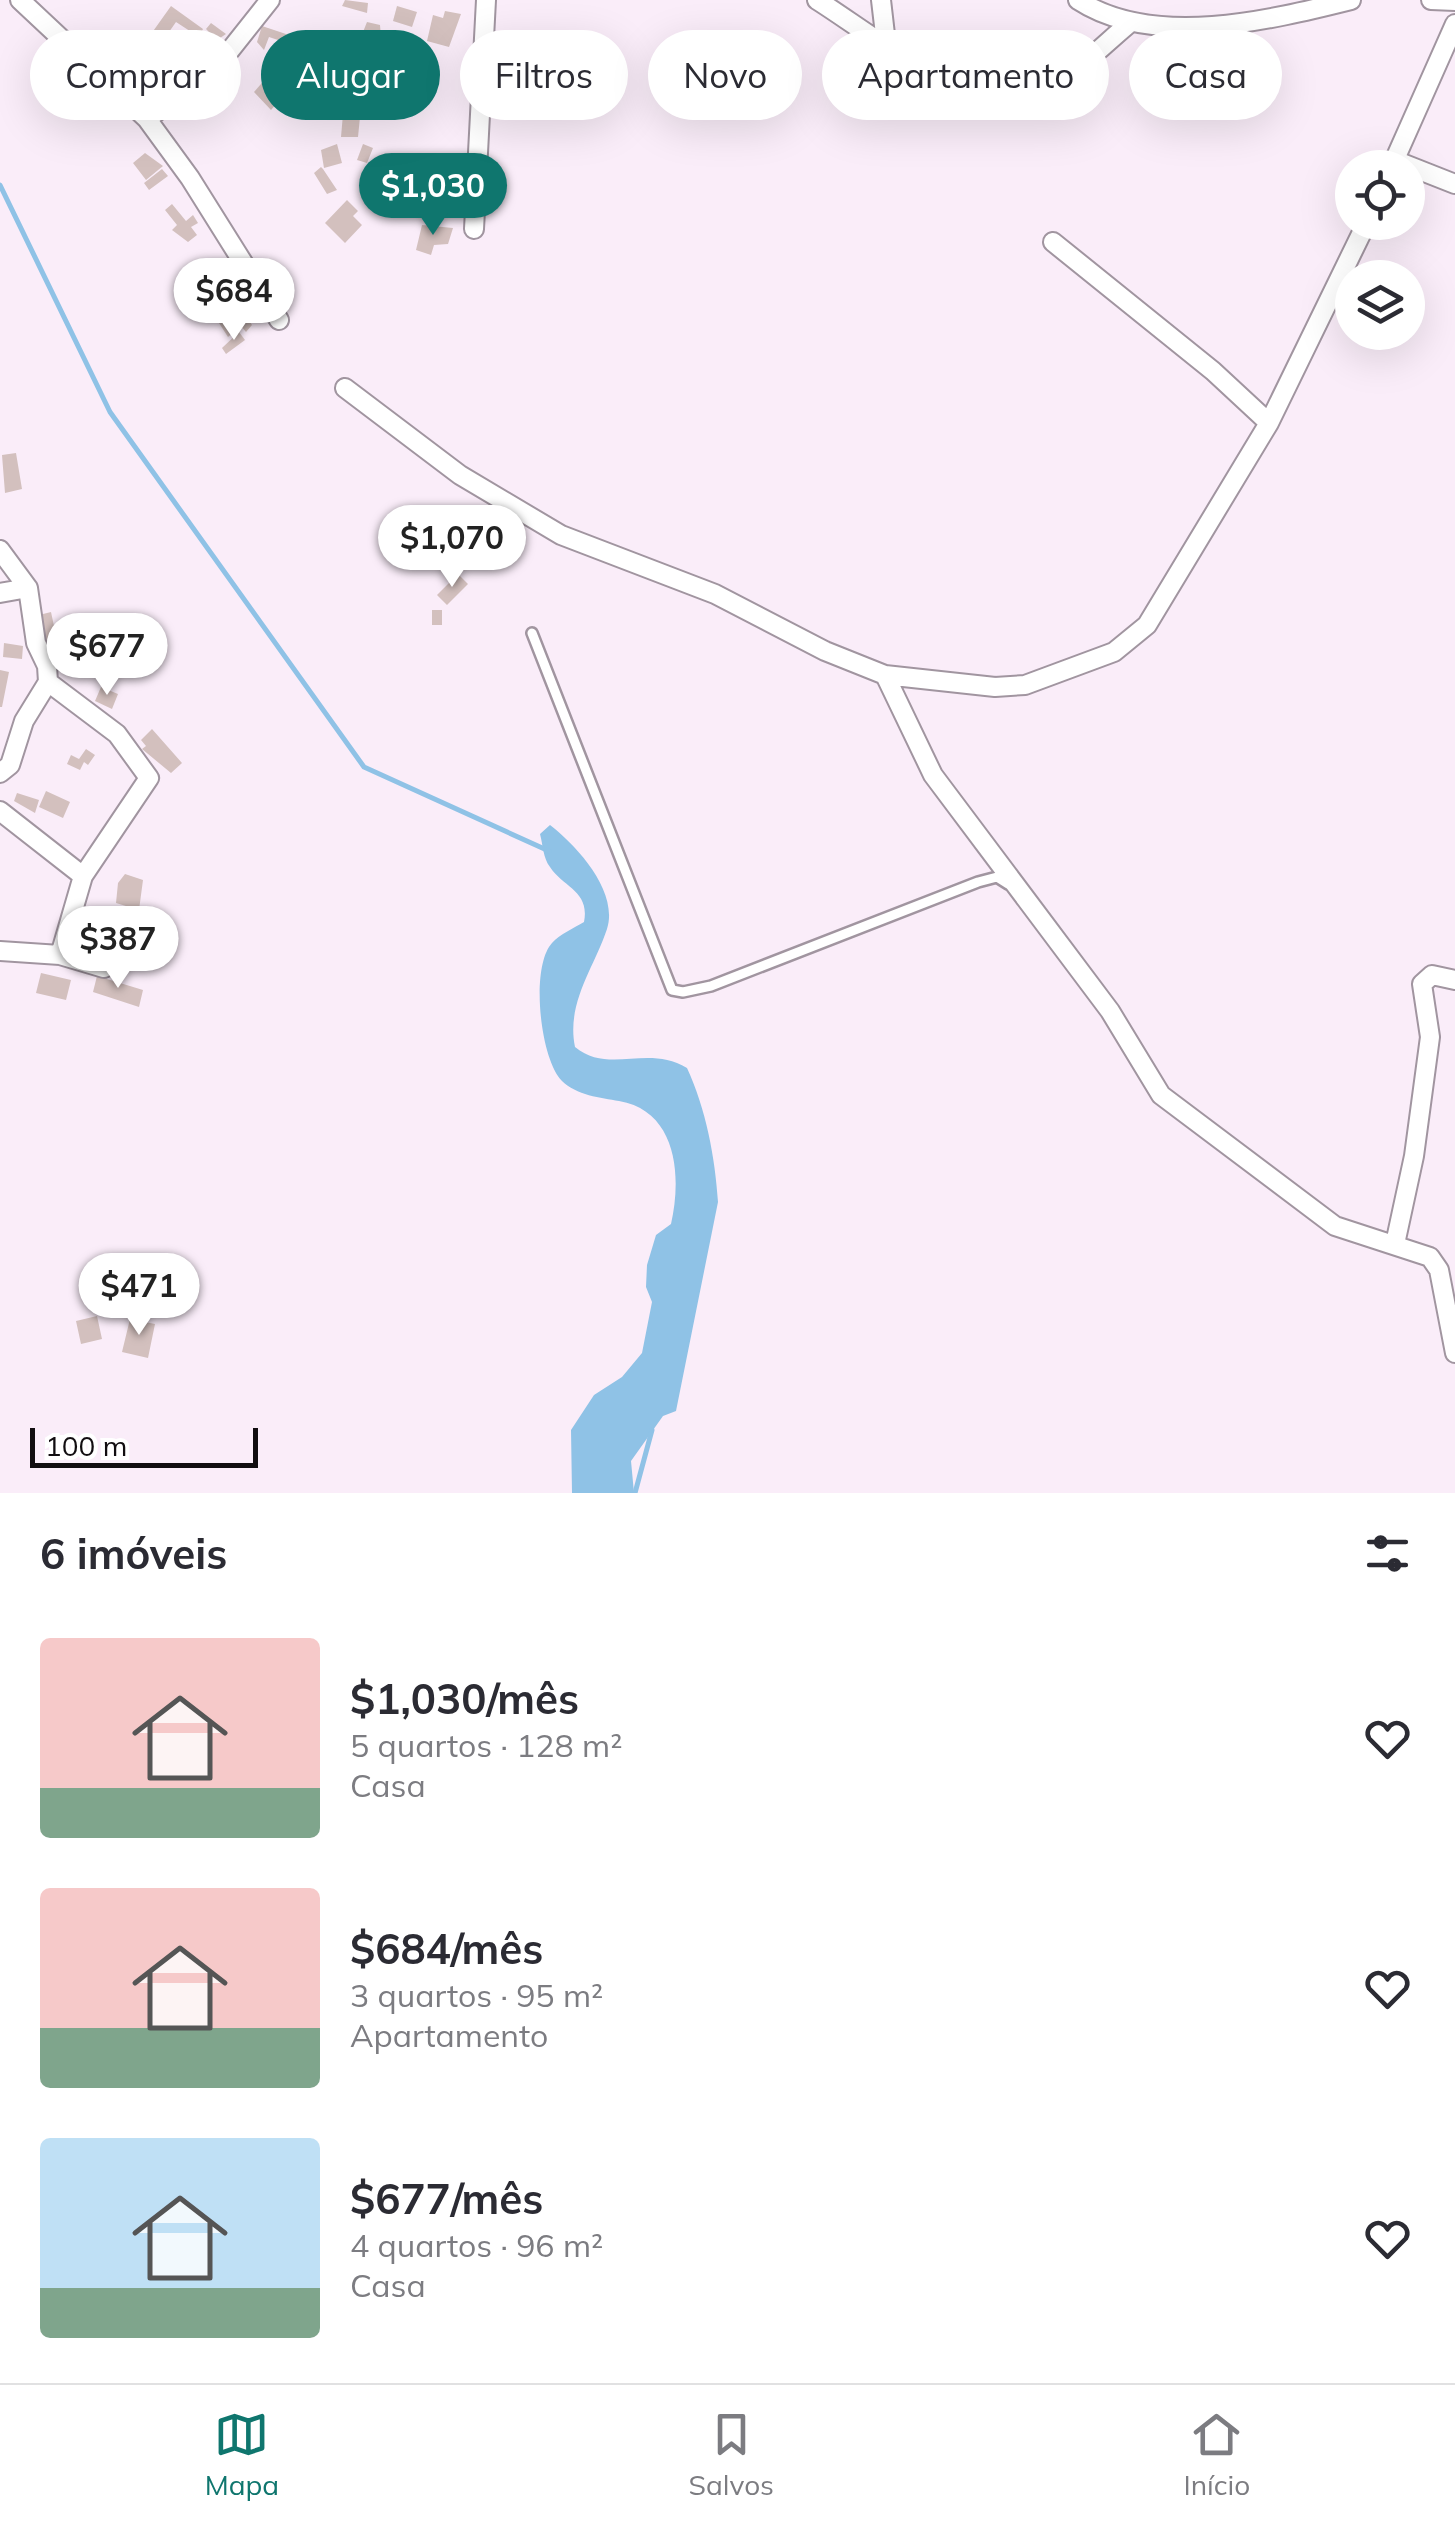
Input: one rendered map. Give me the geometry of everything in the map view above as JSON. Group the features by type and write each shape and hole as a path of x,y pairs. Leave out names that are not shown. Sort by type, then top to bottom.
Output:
{"street":[{"path":"20,0 52,30"},
{"path":"241,37 270,0"},
{"path":"474,229 486,0"},
{"path":"816,0 865,30"},
{"path":"881,0 884,30"},
{"path":"1078,0 1130,22 1250,26 1352,0"},
{"path":"1431,0 1455,1"},
{"path":"1109,40 1130,22"},
{"path":"1399,150 1455,24"},
{"path":"148,120 190,178 279,320"},
{"path":"1425,174 1455,184"},
{"path":"345,388 460,475 561,535 682,579 825,651 886,675 995,687 1025,685 1114,652 1147,626 1269,423 1358,240"},
{"path":"1052,242 1213,372 1269,423"},
{"path":"0,550 28,588 36,643 48,682 117,734 149,778 84,876 60,955"},
{"path":"0,593 28,588"},
{"path":"886,675 932,774 1110,1011 1162,1095 1335,1226 1430,1257 1439,1270 1455,1353"},
{"path":"0,773 10,765 24,722 48,682"},
{"path":"0,811 84,876"},
{"path":"0,951 60,955 104,968"},
{"path":"1394,1244 1414,1156 1428,1054 1422,984 1432,976 1455,980"}],"lane":[{"path":"532,633 672,990 696,991 711,986 978,882 997,877 1019,891"}],"water":[{"path":"550,825 593,870 609,914 607,929 574,1015 575,1047 601,1059 657,1059 687,1068 704,1117 715,1168 718,1202 676,1411 663,1416 631,1461 634,1493 572,1493 571,1430 594,1395 622,1377 642,1353 652,1302 646,1287 647,1265 656,1235 671,1224 675,1167 664,1132 653,1118 638,1107 574,1090 554,1070 548,1054 540,1013 545,955 555,940 584,922 585,912 580,897 546,860 540,834"}],"building":[{"path":"345,0 368,3 367,13 342,6"},
{"path":"171,6 203,29 188,30 176,22 170,30 154,30"},
{"path":"397,6 417,12 412,27 393,21"},
{"path":"445,11 461,14 449,47 440,45 440,30 430,30 433,15 443,18"},
{"path":"367,22 380,25 380,30 364,30"},
{"path":"342,120 360,120 358,137 341,137"},
{"path":"337,144 342,163 324,168 321,150"},
{"path":"363,144 373,148 367,163 357,160"},
{"path":"145,153 163,166 146,180 133,163"},
{"path":"432,153 454,171 438,190 418,170"},
{"path":"321,167 337,190 327,194 314,173"},
{"path":"162,169 168,176 149,190 144,183"},
{"path":"347,200 358,211 353,216 362,225 345,243 325,223"},
{"path":"172,204 186,221 193,215 198,223 191,227 197,235 188,242 172,230 177,225 165,210"},
{"path":"422,225 453,228 448,244 434,245 431,255 416,250"},
{"path":"219,261 222,264 201,288 193,275 197,271 199,277"},
{"path":"223,265 231,275 211,298 226,284 252,325 246,332 241,326 228,337 199,292"},
{"path":"239,332 245,340 226,354 222,348"},
{"path":"16,453 22,489 5,493 2,455"},
{"path":"458,574 468,584 447,605 437,595"},
{"path":"432,610 442,610 442,625 432,625"},
{"path":"51,612 57,640 41,644 35,616"},
{"path":"93,628 116,640 106,658 84,645"},
{"path":"4,643 23,646 22,659 3,657"},
{"path":"0,670 9,672 2,707 0,707"},
{"path":"101,687 118,694 112,709 95,701"},
{"path":"152,729 182,763 171,773 142,749 146,746 141,740"},
{"path":"86,749 95,755 88,765 84,762 80,770 67,764 71,755 79,759"},
{"path":"46,791 70,802 63,818 39,807"},
{"path":"17,793 39,800 35,813 14,801"},
{"path":"125,874 143,880 139,910 116,903 118,883"},
{"path":"72,936 103,939 102,950 71,948"},
{"path":"41,973 71,980 66,1000 36,993"},
{"path":"97,976 143,990 139,1007 93,992"},
{"path":"97,1316 102,1339 81,1344 76,1321"},
{"path":"130,1319 155,1324 148,1358 122,1352"}],"waterway":[{"path":"0,185 110,412 364,767 549,851"},
{"path":"635,1493 652,1430"}]}
